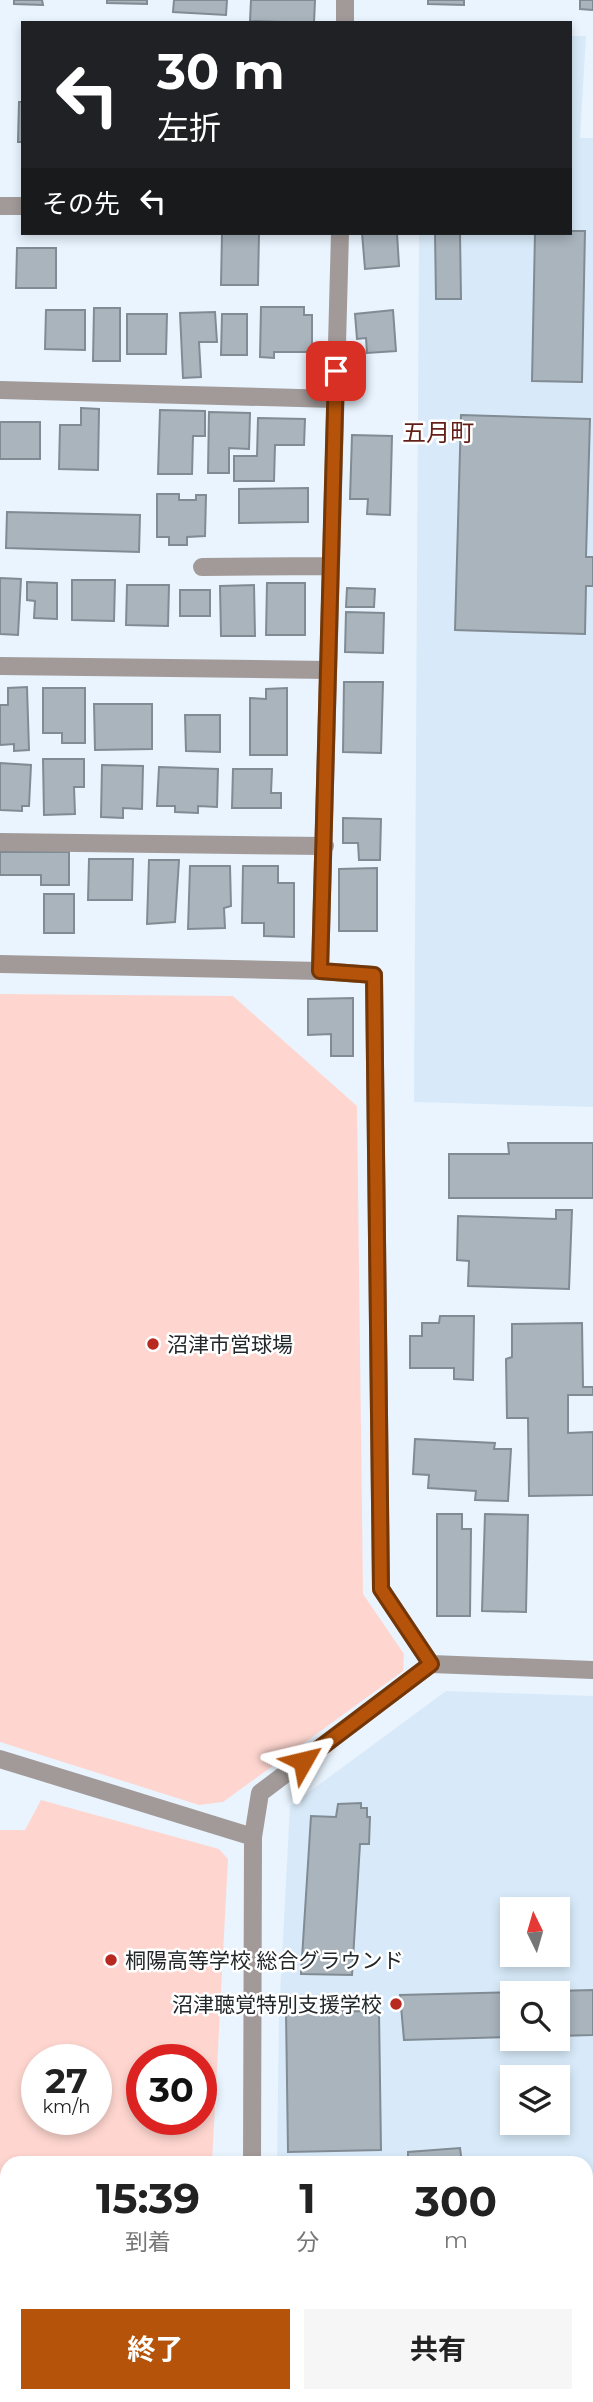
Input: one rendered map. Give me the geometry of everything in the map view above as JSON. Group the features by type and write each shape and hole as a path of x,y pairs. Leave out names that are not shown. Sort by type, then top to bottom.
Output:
{"street":[{"path":"345,0 345,21"},
{"path":"0,205 21,206"},
{"path":"320,971 340,235"},
{"path":"0,390 335,399"},
{"path":"202,567 331,566"},
{"path":"0,666 328,670"},
{"path":"0,842 324,846"},
{"path":"0,964 320,971 374,975 381,1589 431,1664"},
{"path":"252,2156 253,1837 260,1793 431,1664 593,1670"},
{"path":"0,1759 253,1837"}],"shaded area":[{"path":"572,36 586,36 580,138 593,138 593,1107 414,1102 419,235 572,235"},
{"name":"沼津市営球場","path":"0,994 233,996 357,1106 363,1594 404,1654 403,1671 223,1802 199,1805 0,1742"},
{"name":"沼津聴覚特別支援学校","path":"446,1691 593,1696 593,2156 277,2156 279,2015 290,1806"},
{"name":"桐陽高等学校 総合グラウンド","path":"41,1800 219,1849 228,1859 217,2068 217,2044 126,2044 126,2135 213,2135 212,2156 0,2156 0,1830 25,1830"}],"building":[{"path":"14,0 42,0 43,5 14,4"},
{"path":"107,0 147,0 147,4 107,3"},
{"path":"174,0 227,0 226,15 173,12"},
{"path":"251,0 315,0 314,21 250,21"},
{"path":"428,0 464,0 464,5 428,4"},
{"path":"580,0 593,0 593,10 580,9"},
{"path":"19,102 21,102 21,142 18,142"},
{"path":"572,231 585,231 582,382 532,381 535,235 572,235"},
{"path":"222,235 259,235 258,285 221,285"},
{"path":"362,235 397,235 399,266 365,269"},
{"path":"435,235 460,235 461,299 436,299"},
{"path":"17,248 56,248 56,288 16,288"},
{"path":"261,307 304,307 304,315 312,315 312,352 274,352 274,358 260,357"},
{"path":"94,308 120,308 120,361 93,361"},
{"path":"46,310 85,310 85,350 45,349"},
{"path":"393,310 396,351 367,353 366,338 357,339 355,314"},
{"path":"215,312 217,342 199,342 201,377 183,378 180,313"},
{"path":"127,314 167,314 166,354 127,354"},
{"path":"222,314 247,314 247,355 221,355"},
{"path":"81,408 99,409 98,470 59,469 60,425 81,425"},
{"path":"160,410 205,411 205,436 193,436 192,474 158,474"},
{"path":"209,412 250,413 249,449 229,448 229,473 208,473"},
{"path":"461,415 590,419 586,557 593,557 593,586 586,586 585,634 455,630"},
{"path":"258,418 305,419 304,445 275,445 274,481 234,481 234,456 257,456"},
{"path":"0,422 40,422 40,459 0,459"},
{"path":"352,435 392,436 390,515 367,514 368,499 350,499"},
{"path":"308,488 308,522 239,523 239,489"},
{"path":"157,494 179,494 179,500 196,500 196,495 206,495 205,536 187,537 187,545 169,545 169,537 157,537"},
{"path":"7,512 140,515 139,552 6,548"},
{"path":"0,578 21,579 18,635 0,634"},
{"path":"72,580 115,580 114,621 72,620"},
{"path":"27,582 57,583 57,619 34,618 35,601 27,600"},
{"path":"267,583 305,583 305,635 266,635"},
{"path":"127,585 169,585 168,626 126,625"},
{"path":"254,585 255,636 221,636 220,586"},
{"path":"347,588 375,589 374,607 346,607"},
{"path":"180,590 210,590 210,616 180,616"},
{"path":"346,612 384,613 383,653 345,652"},
{"path":"344,682 383,682 381,753 343,752"},
{"path":"27,687 29,750 14,751 14,744 0,745 0,705 8,705 8,688"},
{"path":"43,688 85,688 85,743 62,743 62,733 43,733"},
{"path":"287,688 287,755 250,755 250,698 266,699 266,689"},
{"path":"94,704 152,704 152,749 95,750"},
{"path":"185,715 220,715 220,752 186,751"},
{"path":"43,759 84,759 84,787 74,787 75,814 44,815"},
{"path":"0,763 31,765 29,806 22,806 22,811 0,810"},
{"path":"102,765 143,766 142,809 123,808 123,818 101,817"},
{"path":"159,767 218,769 217,807 198,806 198,813 175,812 175,806 157,806"},
{"path":"233,769 272,769 271,793 281,793 281,808 232,808"},
{"path":"343,818 381,819 380,860 359,860 358,843 343,843"},
{"path":"0,852 69,852 69,885 41,885 41,875 0,875"},
{"path":"89,859 133,859 132,900 88,900"},
{"path":"149,860 179,860 175,922 147,924"},
{"path":"190,866 230,866 231,906 224,908 225,928 188,929"},
{"path":"243,866 278,866 278,883 294,883 294,937 264,936 264,923 242,923"},
{"path":"377,868 377,931 339,931 339,869"},
{"path":"44,894 74,894 74,933 44,933"},
{"path":"353,998 353,1056 331,1056 331,1034 308,1035 308,999"},
{"path":"508,1143 593,1143 593,1198 449,1198 449,1154 509,1154"},
{"path":"556,1210 572,1210 569,1289 468,1286 469,1261 457,1260 458,1216 556,1219"},
{"path":"440,1316 474,1316 473,1380 454,1379 454,1368 410,1368 410,1336 422,1336 422,1323 439,1323"},
{"path":"582,1323 583,1387 593,1387 593,1395 568,1395 568,1433 593,1432 593,1495 529,1496 528,1418 507,1418 506,1359 512,1357 512,1324"},
{"path":"415,1439 495,1443 494,1449 511,1449 508,1501 475,1500 476,1491 428,1488 429,1475 413,1474"},
{"path":"437,1514 462,1514 462,1529 471,1529 470,1616 437,1616"},
{"path":"485,1514 528,1515 526,1612 482,1611"},
{"path":"361,1803 361,1808 367,1808 367,1817 370,1817 369,1844 360,1844 352,1975 301,1974 311,1816 336,1817 338,1804"},
{"path":"593,1990 593,2035 570,2036 570,1991"},
{"path":"500,1992 500,2037 404,2040 400,1995"},
{"path":"379,2011 381,2150 288,2152 286,2012"},
{"path":"460,2148 461,2156 408,2156 408,2152"}],"place":[{"name":"沼津市営球場","path":"153,1344"},
{"name":"桐陽高等学校 総合グラウンド","path":"111,1960"},
{"name":"沼津聴覚特別支援学校","path":"396,2004"}],"district":[{"name":"五月町","path":"438,432"}],"route":[{"path":"303,1761 431,1664 381,1589 374,975 320,971 336,371"}]}
